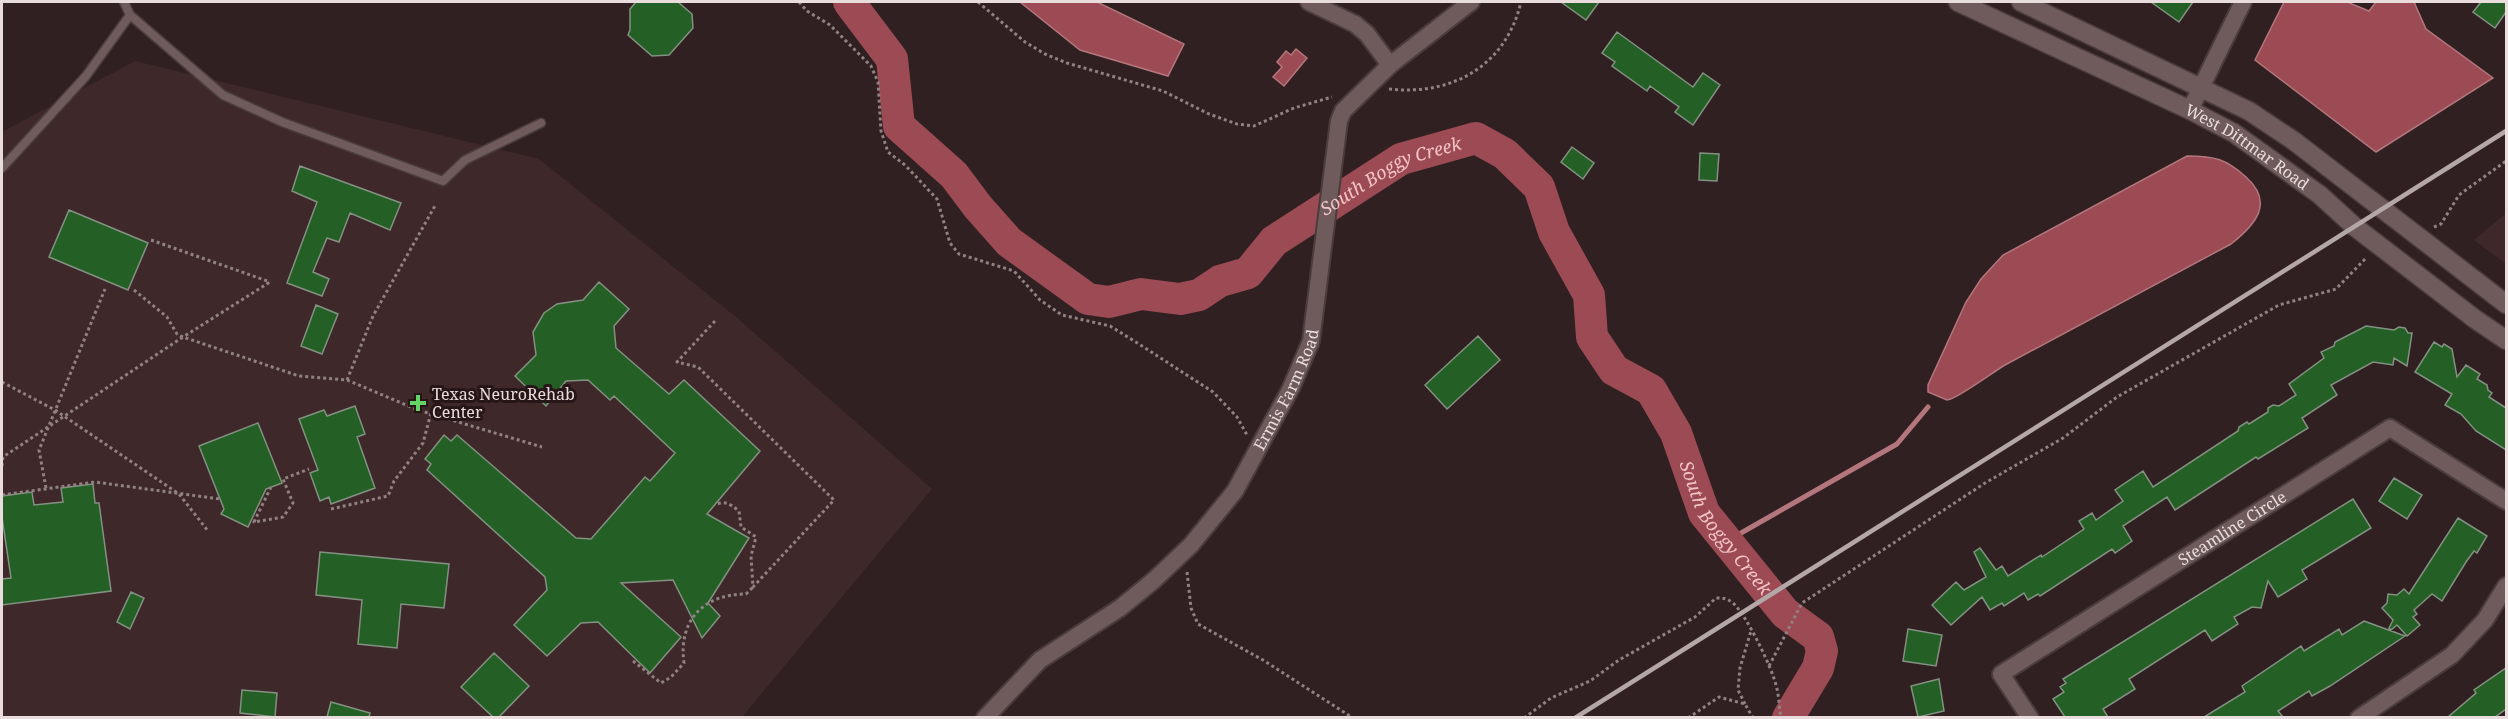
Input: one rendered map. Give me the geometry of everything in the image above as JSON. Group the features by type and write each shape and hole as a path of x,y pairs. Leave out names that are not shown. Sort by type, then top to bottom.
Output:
{"street":[{"path":"1309,2 1355,24 1367,34 1390,65"},
{"name":"Ermis Farm Road","path":"985,717 1040,660 1119,608 1153,581 1191,545 1235,491 1303,362 1311,341 1343,111 1390,65 1471,2"},
{"name":"West Dittmar Road","path":"1958,2 2190,110 2261,151 2320,195 2344,219 2506,340"},
{"name":"West Dittmar Road","path":"2021,2 2249,111 2294,141 2506,304"},
{"path":"2190,110 2244,2"},
{"name":"Steamline Circle","path":"2030,717 2001,674 2390,428 2506,501"},
{"path":"2359,717 2452,655 2485,620 2506,586"}],"lane":[{"path":"124,2 130,15 223,94 282,122 443,181 465,160 541,123"},
{"path":"2,168 86,76 130,15"}],"path":[{"path":"799,2 807,11 838,32 871,66 878,82 881,131 888,152 905,165 937,199 950,243 959,254 1014,271 1040,300 1062,315 1110,326 1213,392 1237,417 1249,438 1254,457"},
{"path":"978,2 1025,42 1045,54 1067,63 1163,91 1209,114 1237,124 1254,126 1294,108 1332,97"},
{"path":"1382,88 1432,90 1470,75 1498,50 1510,30 1521,2"},
{"path":"2430,229 2441,225 2459,195 2506,161"},
{"path":"347,380 373,316 436,204"},
{"path":"2,466 3,457 270,282 151,240"},
{"path":"1768,666 1802,603 1985,483 2063,438 2117,397 2279,305 2336,289 2378,245"},
{"path":"46,488 39,450 105,289"},
{"path":"134,290 167,317 177,334 183,337 299,376 347,380 418,410 542,447"},
{"path":"633,661 661,683 671,677 684,663 684,634 702,608 709,602 730,594 746,594 834,500 698,367 677,362 715,321"},
{"path":"2,382 55,410 178,494 208,531"},
{"path":"332,509 388,496 394,481 423,443 431,413"},
{"path":"271,487 254,522 283,517 293,503 283,479 309,469"},
{"path":"2,495 95,482 220,499"},
{"path":"715,505 722,502 730,504 738,511 741,527 756,537 751,556 753,587"},
{"path":"1191,564 1186,573 1191,608 1198,624 1263,660 1353,717"},
{"path":"1524,717 1551,698 1590,681 1619,660 1695,617 1716,598 1726,598 1735,604 1768,666 1777,686 1781,717"},
{"path":"1751,631 1740,668 1738,690 1753,717"},
{"path":"1688,717 1719,697 1745,704"}],"shaded area":[{"path":"1020,2 1097,2 1184,44 1168,76 1080,50"},
{"path":"2284,2 2347,2 2369,11 2376,2 2414,2 2426,29 2493,78 2376,152 2255,60"},
{"path":"1296,49 1307,58 1284,86 1273,77 1282,67 1277,62 1286,51 1291,55"},
{"name":"Texas NeuroRehab Center","path":"135,61 539,159 736,317 932,489 742,717 2,718 2,132"},
{"path":"2187,156 2213,158 2226,162 2255,187 2259,196 2258,213 2240,237 2231,244 2005,365 1952,399 1947,400 1928,392 1928,385 1966,302 1981,279 2003,255"},
{"path":"2506,213 2506,264 2474,240"}],"building":[{"path":"636,2 678,2 692,14 693,28 669,55 652,56 628,35 630,9"},
{"path":"1561,2 1599,2 1586,20"},
{"path":"2151,2 2193,2 2179,22"},
{"path":"2481,2 2506,2 2506,12 2495,28 2473,12"},
{"path":"1617,32 1693,87 1703,73 1720,85 1693,125 1675,112 1679,107 1650,86 1647,91 1612,66 1615,62 1602,53"},
{"path":"1572,147 1594,163 1583,179 1561,162"},
{"path":"1700,153 1719,154 1717,181 1699,180"},
{"path":"300,166 401,203 390,230 350,213 339,242 327,238 313,272 329,279 322,296 287,283 317,202 292,191"},
{"path":"69,210 148,243 128,290 49,257"},
{"path":"599,282 629,309 614,326 616,348 669,394 684,380 760,451 707,514 749,538 708,603 720,616 702,638 673,580 621,583 681,637 650,673 598,622 581,623 547,656 514,625 547,590 545,577 427,470 431,464 425,459 444,435 451,441 457,435 576,538 591,539 645,477 650,481 675,453 614,396 610,400 588,380 566,381 546,406 515,376 536,355 533,332 544,313 557,304 583,300"},
{"path":"316,305 338,314 322,354 301,346"},
{"path":"2366,326 2394,330 2399,327 2412,333 2407,366 2394,358 2393,365 2373,362 2331,385 2337,395 2302,418 2308,428 2258,459 2256,457 2175,510 2167,497 2123,526 2132,541 2115,553 2112,549 2040,596 2038,594 2028,600 2024,593 2004,606 2002,603 1990,610 1982,597 1951,625 1932,605 1956,582 1964,590 1986,577 1974,552 1980,548 1996,570 2002,566 2008,576 2041,555 2042,557 2084,529 2079,521 2092,513 2096,520 2123,501 2115,490 2143,471 2153,487 2238,431 2239,427 2247,422 2249,424 2268,412 2268,408 2273,405 2279,406 2296,395 2289,384 2324,358 2321,352"},
{"path":"1478,336 1500,360 1447,409 1425,385"},
{"path":"2434,342 2452,349 2457,377 2466,365 2480,374 2477,379 2487,385 2488,390 2492,393 2489,397 2506,408 2506,450 2476,431 2461,414 2445,405 2452,394 2415,372"},
{"path":"355,406 365,434 357,437 375,488 331,504 329,497 320,501 310,473 318,470 299,419 324,410 327,416"},
{"path":"258,423 282,483 266,489 248,527 221,514 224,509 199,446"},
{"path":"2394,478 2422,495 2407,519 2379,501"},
{"path":"93,484 95,503 99,503 111,591 2,605 2,579 11,578 2,517 2,496 32,492 34,505 63,502 61,488"},
{"path":"2353,499 2371,528 2302,570 2307,579 2278,597 2268,581 2261,608 2252,607 2234,617 2238,624 2212,641 2205,630 2129,679 2135,689 2103,709 2108,717 2065,717 2053,699 2064,692 2060,687 2066,683 2063,679"},
{"path":"2458,518 2487,536 2477,553 2474,551 2442,601 2432,594 2414,610 2417,614 2413,617 2420,625 2407,636 2397,625 2391,630 2389,628 2393,620 2382,608 2387,603 2388,594 2397,595 2404,589 2409,594"},
{"path":"320,552 449,564 444,608 401,604 397,648 358,644 362,600 316,595"},
{"path":"131,592 144,598 130,629 117,622"},
{"path":"2364,621 2405,636 2330,686 2312,696 2309,691 2278,711 2283,717 2204,717 2245,692 2242,686 2301,646 2304,651 2339,629 2342,635"},
{"path":"1908,629 1942,635 1936,666 1903,661"},
{"path":"494,653 529,686 499,717 493,717 461,687"},
{"path":"2506,668 2506,709 2495,717 2448,717 2476,693 2474,690"},
{"path":"1939,679 1944,711 1918,717 1911,686"},
{"path":"242,690 277,693 275,717 240,713"},
{"path":"331,702 370,713 369,717 327,717"}],"waterway":[{"name":"South Boggy Creek","path":"849,2 892,59 899,126 954,175 1009,242 1088,299 1109,302 1141,294 1180,299 1199,295 1220,281 1248,273 1274,241 1401,159 1476,138 1505,154 1539,187 1554,232 1589,295 1592,337 1614,370 1651,390 1676,433 1704,513 1785,613 1818,637 1822,651 1818,668 1788,718"},
{"path":"1727,541 1897,444 1928,407"}],"railway":[{"path":"1575,718 2506,131"}],"place":[{"name":"Texas NeuroRehab Center","path":"418,403"}]}
